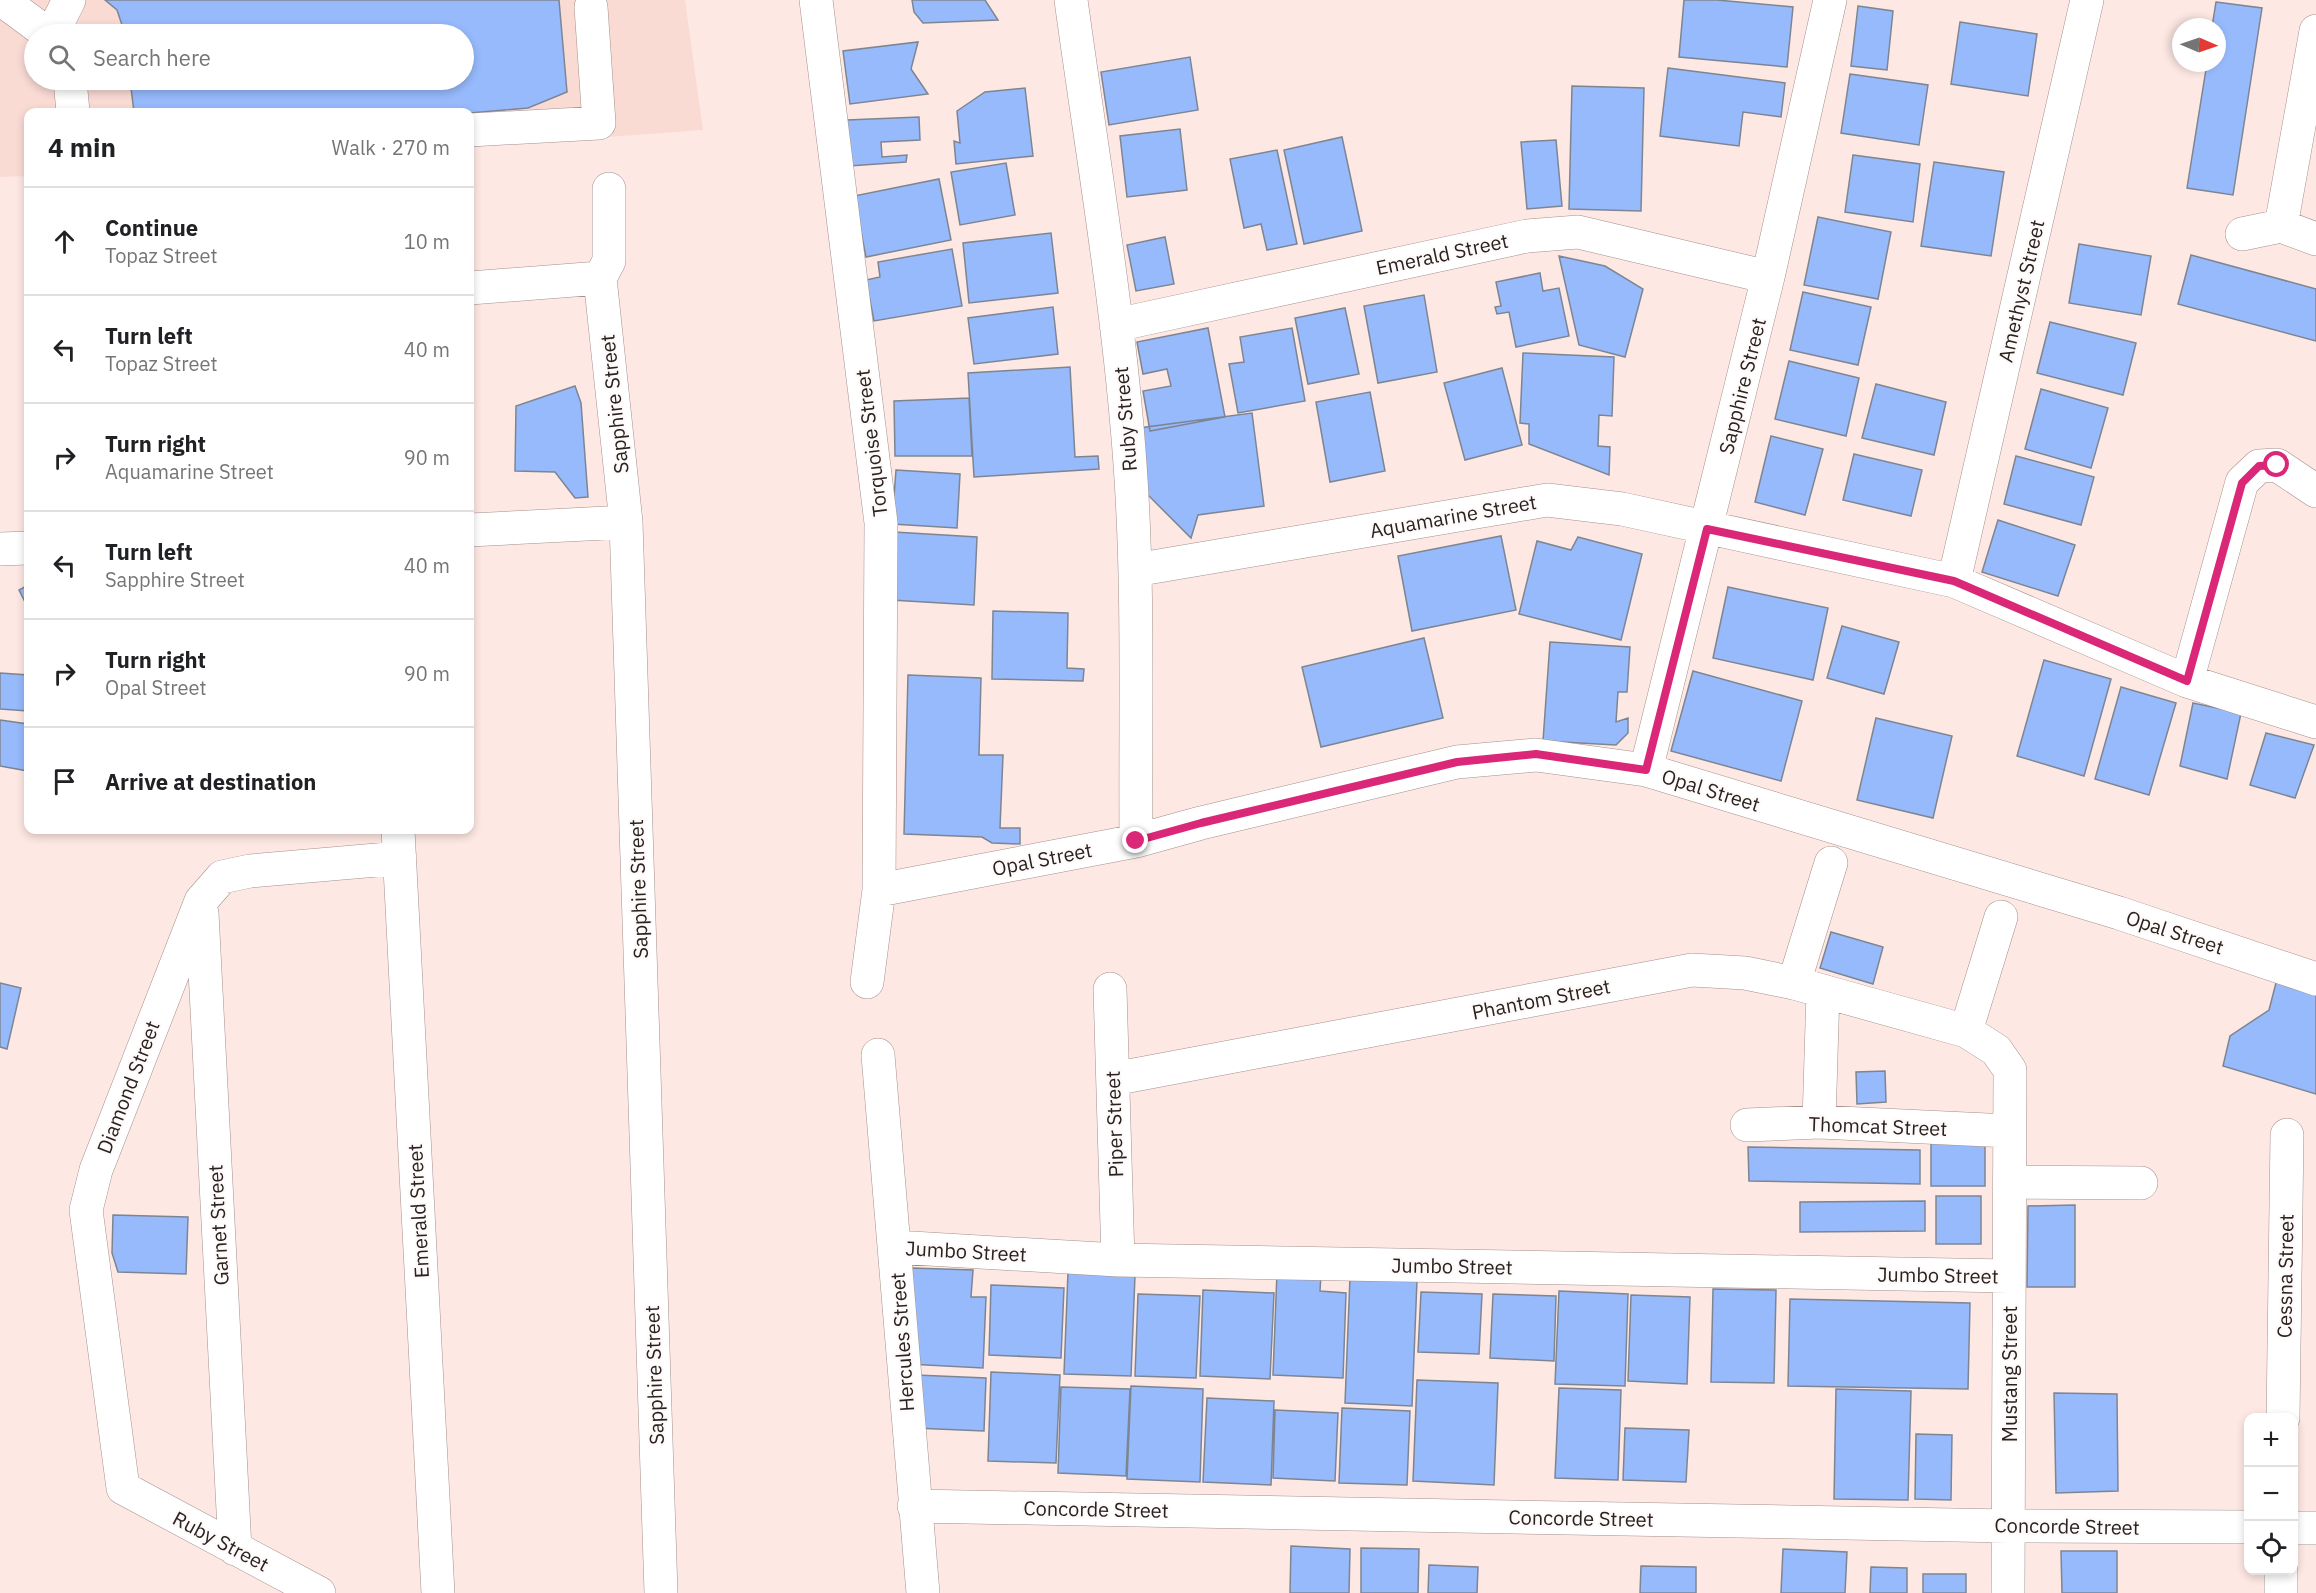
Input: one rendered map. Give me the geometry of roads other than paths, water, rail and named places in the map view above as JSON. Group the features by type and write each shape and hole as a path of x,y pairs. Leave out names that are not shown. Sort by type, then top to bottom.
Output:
{"street":[{"path":"2,0 36,24"},
{"path":"56,24 69,0"},
{"name":"Torquoise Street","path":"816,0 881,523 879,890 867,982"},
{"name":"Ruby Street","path":"1071,0 1116,325 1130,464 1135,570 1136,841"},
{"name":"Sapphire Street","path":"1646,770 1768,277 1830,0"},
{"name":"Amethyst Street","path":"1954,581 2087,0"},
{"path":"474,130 599,123 591,7"},
{"path":"2281,226 2316,31"},
{"path":"71,90 73,108"},
{"name":"Sapphire Street","path":"609,189 609,261 600,278 626,522 661,1593"},
{"path":"2242,234 2281,226 2316,239"},
{"name":"Emerald Street","path":"1116,325 1527,236 1578,232 1768,277"},
{"path":"474,288 600,278"},
{"path":"2187,681 2242,483 2259,466 2277,465 2316,491"},
{"name":"Aquamarine Street","path":"1135,570 1547,500 1622,509 1954,581 2187,681 2316,722"},
{"path":"474,530 626,522"},
{"path":"0,549 24,548"},
{"name":"Opal Street","path":"879,890 1136,841 1201,823 1457,762 1536,754 1646,770 2119,913 2316,979"},
{"name":"Emerald Street","path":"399,844 438,1593"},
{"name":"Diamond Street","path":"123,1488 86,1210 96,1170 201,901 222,877 399,844"},
{"path":"1819,1122 1808,987 1831,863"},
{"name":"Garnet Street","path":"201,901 236,1549"},
{"path":"1966,1031 2001,917"},
{"name":"Phantom Street","path":"1113,1079 1692,970 1745,974 1808,987 1966,1031"},
{"name":"Piper Street","path":"1110,989 1118,1260"},
{"name":"Mustang Street","path":"1966,1031 1995,1050 2010,1070 2008,1593"},
{"name":"Hercules Street","path":"878,1055 923,1593"},
{"name":"Thomcat Street","path":"1747,1125 1819,1122 2010,1131"},
{"name":"Cessna Street","path":"2283,1413 2287,1135"},
{"path":"2009,1182 2141,1183"},
{"name":"Jumbo Street","path":"895,1247 1118,1260 2009,1276"},
{"name":"Ruby Street","path":"123,1488 319,1593"},
{"name":"Concorde Street","path":"914,1506 2008,1526 2244,1527"},
{"path":"2298,1528 2316,1528"},
{"path":"2281,1575 2281,1593"}]}
